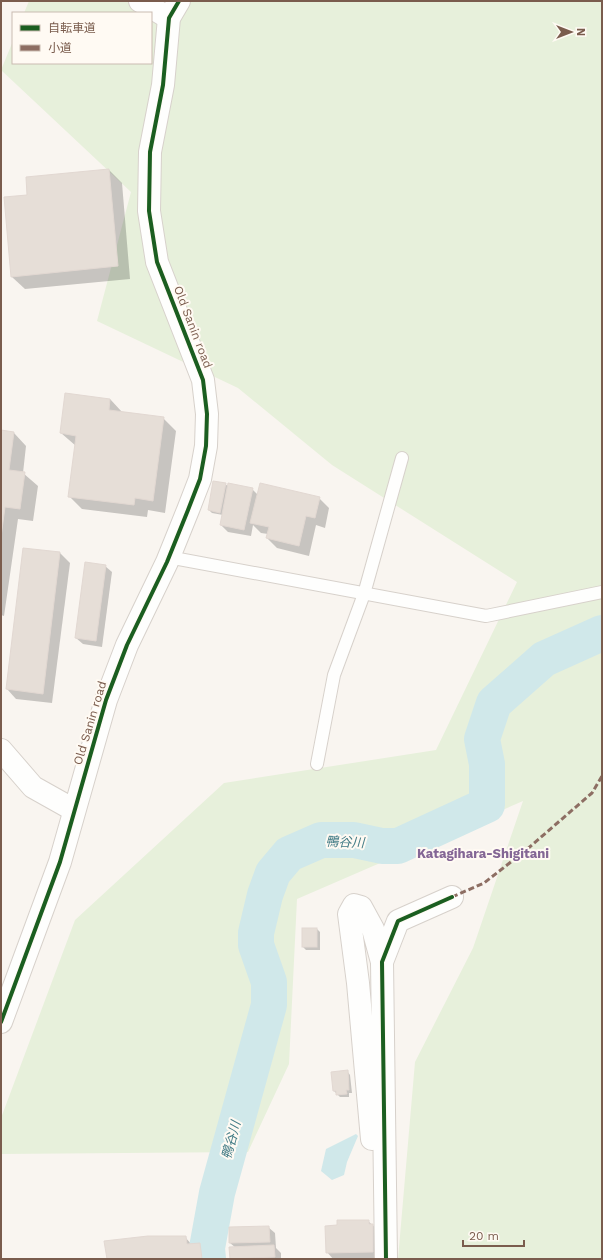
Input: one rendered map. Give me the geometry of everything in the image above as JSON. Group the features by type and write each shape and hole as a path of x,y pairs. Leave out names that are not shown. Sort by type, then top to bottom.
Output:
{"street":[{"path":"140,1 174,9"},
{"name":"Old Sanin road","path":"1,1022 60,862 106,700 127,645 167,562 200,479 206,446 207,414 203,380 157,262 149,211 150,152 163,85 174,9"},
{"path":"1,750 34,787 74,810"},
{"path":"382,962 398,921 452,897"},
{"path":"386,1190 372,1140 358,983 349,914 354,905 361,907 373,929 382,962 386,1190 386,1259"}],"lane":[{"path":"317,764 334,675 364,594 402,458"},
{"path":"168,557 486,616 602,592"}],"green space":[{"path":"29,1 602,1 602,1259 398,1259 415,1062 473,948 523,801 297,899 289,1064 248,1152 1,1154 1,1118 75,920 224,783 436,750 517,582 332,465 238,388 97,321 131,192 1,70 12,43 12,64 152,64 152,12 24,12"}],"water":[{"path":"356,1134 358,1136 347,1162 344,1175 332,1180 321,1171 326,1149"}],"building":[{"path":"109,169 118,266 11,277 4,197 27,195 26,177"},
{"path":"65,393 110,399 109,410 164,417 153,501 135,498 134,505 68,497 76,436 60,433"},
{"path":"1,430 14,432 9,470 25,472 20,509 5,507 1,537"},
{"path":"213,481 226,483 220,513 208,510"},
{"path":"228,483 253,488 244,530 220,525"},
{"path":"260,483 320,497 315,518 306,516 299,546 266,538 269,527 250,523"},
{"path":"23,548 60,552 43,694 6,689"},
{"path":"85,562 106,565 96,641 75,638"},
{"path":"302,928 317,928 317,947 302,947"},
{"path":"348,1070 349,1090 346,1090 347,1094 336,1095 336,1091 333,1091 331,1072"},
{"path":"337,1220 369,1220 369,1224 373,1224 373,1252 326,1253 325,1226 337,1225"},
{"path":"269,1226 270,1242 229,1243 229,1227"},
{"path":"148,1236 186,1236 187,1244 200,1243 202,1259 107,1259 104,1241"},
{"path":"274,1245 275,1257 230,1259 229,1247"}],"waterway":[{"name":"鴨谷川","path":"208,1259 207,1248 217,1193 269,1005 269,982 256,945 256,933 265,895 273,873 289,854 321,840 354,840 382,846 398,846 487,805 487,764 482,739 494,703 544,659 602,633"}],"marked path":[{"path":"452,897 484,883 525,851 592,793 602,776"}],"cycle path":[{"path":"1,1022 60,862 106,700 127,645 167,562 188,510 200,479 206,446 207,414 203,380 157,262 149,211 150,152 163,85 169,18 179,1"},
{"path":"386,1259 382,962 398,921 452,897"}],"district":[{"name":"Katagihara-Shigitani","path":"483,853"}]}
